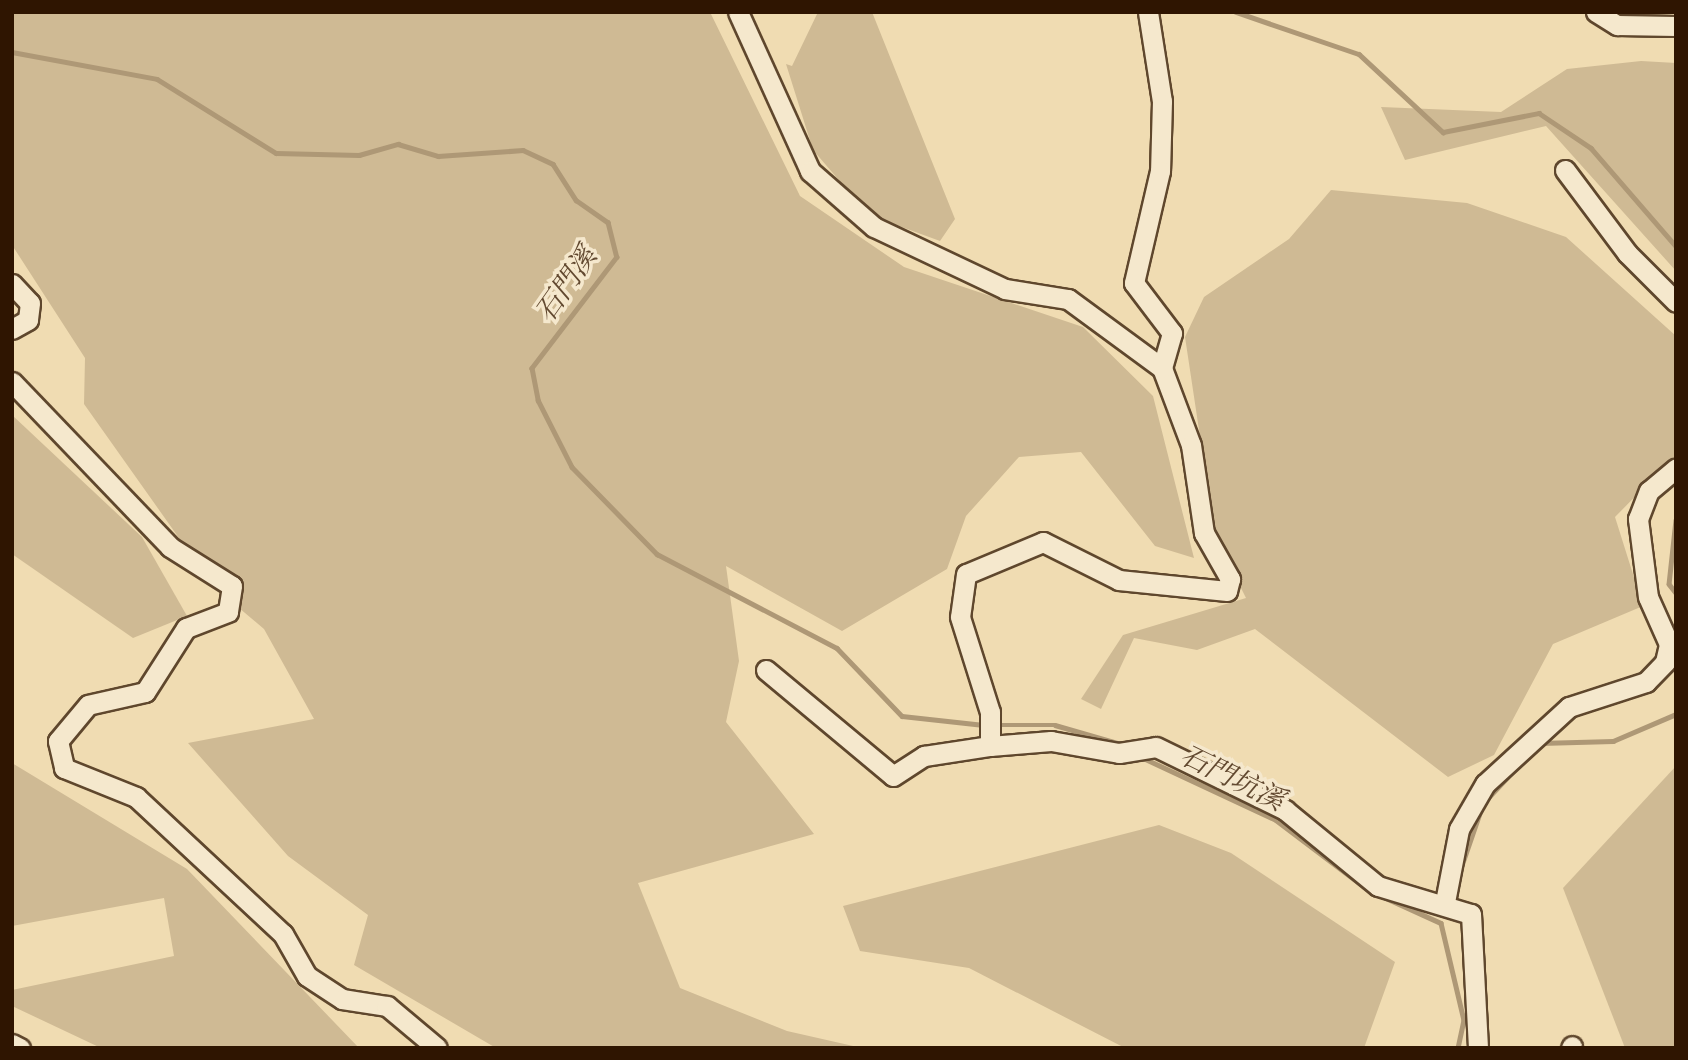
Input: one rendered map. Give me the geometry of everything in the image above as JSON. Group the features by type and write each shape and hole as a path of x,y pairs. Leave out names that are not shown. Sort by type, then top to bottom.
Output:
{"street":[{"path":"738,12 810,171 874,227 1005,289 1068,299 1162,368 1191,446 1204,533 1230,579 1227,591 1119,580 1043,542 984,564 966,574 960,617 990,732"},
{"path":"1148,12 1162,101 1160,172 1134,260 1134,283 1172,333 1162,368"},
{"path":"1596,12 1617,25 1676,26"},
{"path":"1564,170 1627,254 1676,302"},
{"path":"12,284 30,303 28,320 12,329"},
{"path":"12,382 170,547 232,586 228,612 186,628 145,692 88,705 58,741 64,768 136,797 283,934 307,976 342,999 387,1006 437,1048"},
{"path":"1449,904 1459,829 1485,784 1569,707 1646,682 1665,662 1669,645 1648,597 1639,519 1649,491 1676,468"},
{"path":"766,670 893,776 924,757 990,732 1119,753 1156,747 1285,810 1378,886 1449,904 1471,914 1477,939 1478,1048"},
{"path":"12,1044 20,1048"}],"shaded area":[{"path":"12,12 710,12 800,196 904,267 1083,327 1153,396 1194,558 1155,546 1081,452 1019,457 966,516 947,569 842,631 726,566 739,661 726,722 814,834 638,883 680,988 787,1031 862,1048 496,1048 354,965 368,915 288,856 188,743 314,719 264,629 213,586 84,404 85,358 12,245"},
{"path":"818,12 872,12 955,219 940,241 869,215 813,150 786,64 792,66"},
{"path":"1641,61 1676,63 1676,271 1546,126 1405,160 1381,107 1501,112 1567,69"},
{"path":"1331,190 1467,203 1566,237 1676,336 1676,455 1615,517 1643,606 1553,644 1494,755 1448,777 1255,629 1197,650 1134,638 1101,709 1081,699 1123,635 1246,598 1215,536 1185,337 1204,297 1289,239"},
{"path":"12,415 142,537 187,616 133,638 12,554"},
{"path":"12,763 187,869 359,1048 101,1048 12,1006 12,990 174,956 164,898 12,926"},
{"path":"1676,766 1676,1048 1625,1048 1563,888"},
{"path":"1159,825 1231,853 1395,962 1364,1048 1125,1048 969,968 860,951 843,906"}],"waterway":[{"path":"1236,12 1359,54 1443,132 1539,113 1591,148 1676,246"},
{"name":"石門溪","path":"12,52 157,79 276,153 359,155 398,144 438,156 523,150 553,164 576,200 608,222 617,257 532,368 538,400 572,467 657,554 837,648 902,716 984,725"},
{"path":"1676,520 1669,584 1676,593"},
{"path":"1540,743 1613,741 1676,714"},
{"name":"石門坑溪","path":"996,725 1055,725 1128,746"},
{"name":"石門坑溪","path":"1139,756 1276,820 1366,888"},
{"path":"1485,801 1515,769"},
{"path":"1461,867 1481,809"},
{"name":"石門坑溪","path":"1377,894 1441,923 1464,1020 1458,1048"}]}
